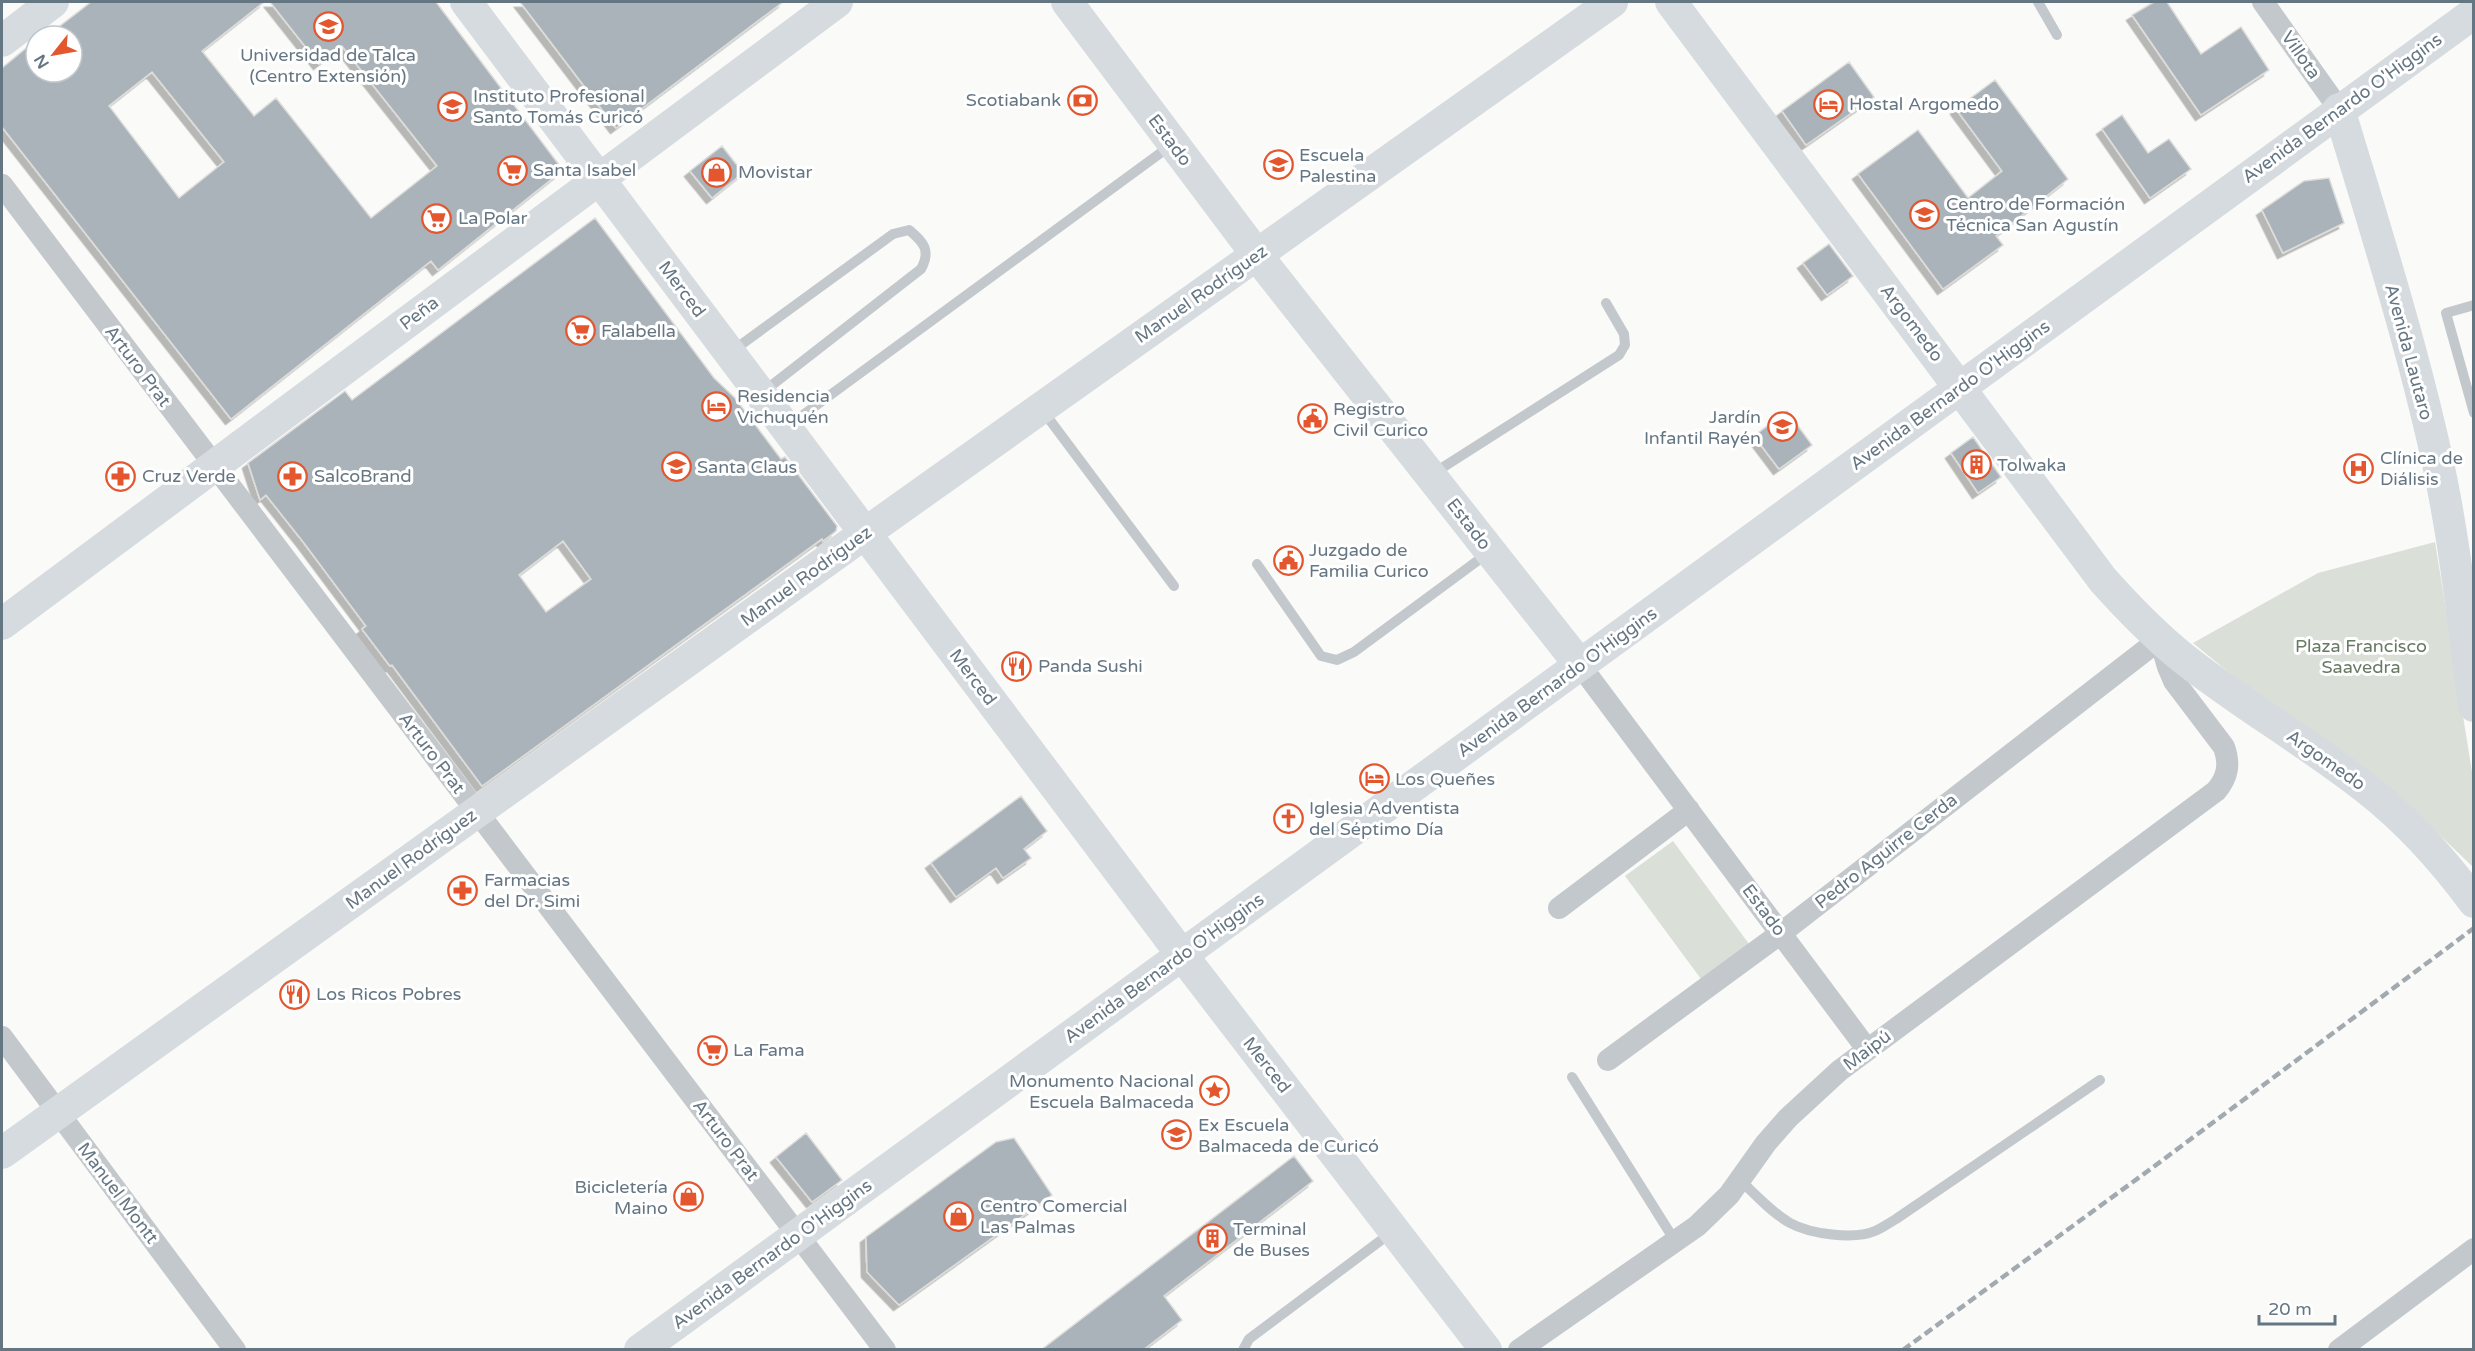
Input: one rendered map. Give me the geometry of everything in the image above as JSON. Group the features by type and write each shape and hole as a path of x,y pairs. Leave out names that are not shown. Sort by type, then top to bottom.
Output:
{"street":[{"path":"2,41 53,2"},
{"name":"Merced","path":"466,2 1182,955 1486,1350"},
{"name":"Peña","path":"2,624 837,2"},
{"name":"Estado","path":"1067,2 1256,254 1580,665 1867,1049"},
{"name":"Manuel Rodríguez","path":"2,1153 865,533 1612,2"},
{"name":"Argomedo","path":"1671,2 2088,562 2126,606 2160,639 2221,687 2368,789 2431,848 2474,902"},
{"name":"Villota","path":"2263,2 2339,110"},
{"name":"Avenida Bernardo O'Higgins","path":"640,1350 2474,13"},
{"name":"Avenida Lautaro","path":"2339,110 2394,292 2437,458 2455,555 2474,706"},
{"name":"Arturo Prat","path":"2,185 885,1350"},
{"name":"Argomedo","path":"2160,639 2174,681 2224,747 2228,766"},
{"name":"Pedro Aguirre Cerda","path":"1608,1060 1780,933 2160,639"},
{"name":"Maipú","path":"1519,1350 1697,1226 1717,1208 1788,1118 1812,1093 1867,1049 2216,791 2227,775 2228,766"},
{"path":"1559,908 1689,810"},
{"name":"Manuel Montt","path":"2,1036 236,1350"},
{"path":"2339,1350 2474,1249"}],"lane":[{"path":"2038,2 2057,35"},
{"path":"786,428 1173,144"},
{"path":"730,352 893,234 909,230 919,238 926,251 926,260 921,269 761,394"},
{"path":"1431,475 1619,355 1625,345 1624,334 1606,303"},
{"path":"2474,305 2446,313 2474,413"},
{"path":"1041,408 1174,586"},
{"path":"1257,564 1321,656 1337,660 1354,652 1491,552"},
{"path":"1572,1077 1675,1241"},
{"path":"1740,1180 1770,1208 1791,1223 1812,1231 1854,1236 1875,1231 2100,1080"},
{"path":"1243,1350 1249,1339 1394,1230"}],"green space":[{"name":"Plaza Francisco Saavedra","path":"2435,542 2473,778 2473,867 2398,795 2249,689 2193,643 2318,573"},
{"path":"1673,841 1752,948 1704,983 1625,876"}],"building":[{"path":"91,2 264,2 202,51 254,116 276,98 371,218 437,166 342,46 319,64 270,2 436,2 563,170 438,270 431,261 231,419 2,127 2,68 24,50 24,84 84,84 84,24 63,24","holes":["152,72 224,162 179,198 109,106"]},
{"path":"520,2 783,2 616,128"},
{"path":"2154,2 2167,2 2201,54 2241,27 2269,70 2201,115 2132,15"},
{"name":"Hostal Argomedo","path":"1849,62 1874,97 1806,145 1782,111"},
{"path":"1995,80 2068,179 1996,236 2003,245 1943,289 1858,174 1918,130 1968,198 2002,171 1956,109"},
{"path":"2122,115 2148,153 2169,139 2191,169 2150,198 2102,129"},
{"name":"Movistar","path":"722,146 743,173 712,198 690,171"},
{"path":"2329,178 2344,223 2283,253 2262,210 2304,181"},
{"path":"595,218 714,378 735,398 781,459 785,457 837,526 836,531 482,786 392,665 390,666 362,629 366,626 304,543 266,495 260,500 248,463 345,391 352,400","holes":["563,541 591,579 546,612 519,575"]},
{"path":"1829,244 1853,276 1827,295 1803,263"},
{"name":"Jardín Infantil Rayén","path":"1787,411 1812,445 1779,469 1754,436"},
{"name":"Tolwaka","path":"1973,437 2001,477 1978,493 1951,453"},
{"path":"1021,796 1047,831 1024,849 1031,858 1003,878 996,868 956,897 931,863"},
{"path":"806,1133 842,1180 812,1202 776,1157"},
{"name":"Centro Comercial Las Palmas","path":"1014,1138 1052,1195 899,1305 867,1272 866,1237 996,1142"},
{"name":"Terminal de Buses","path":"1294,1156 1313,1181 1164,1296 1182,1320 1143,1350 1041,1350"}],"railway":[{"path":"1903,1350 2474,928"}],"place":[{"name":"Universidad de Talca (Centro Extensión)","path":"328,26"},
{"name":"Scotiabank","path":"1082,100"},
{"name":"Hostal Argomedo","path":"1828,104"},
{"name":"Instituto Profesional Santo Tomás Curicó","path":"452,106"},
{"name":"Escuela Palestina","path":"1278,165"},
{"name":"Santa Isabel","path":"512,170"},
{"name":"Movistar","path":"717,172"},
{"name":"Centro de Formación Técnica San Agustín","path":"1925,214"},
{"name":"La Polar","path":"437,218"},
{"name":"Falabella","path":"580,331"},
{"name":"Residencia Vichuquén","path":"716,406"},
{"name":"Registro Civil Curico","path":"1312,419"},
{"name":"Jardín Infantil Rayén","path":"1782,427"},
{"name":"Tolwaka","path":"1976,465"},
{"name":"Santa Claus","path":"676,467"},
{"name":"Clínica de Diálisis","path":"2359,468"},
{"name":"Cruz Verde","path":"121,476"},
{"name":"SalcoBrand","path":"293,476"},
{"name":"Juzgado de Familia Curico","path":"1288,560"},
{"name":"Panda Sushi","path":"1017,666"},
{"name":"Los Queñes","path":"1374,779"},
{"name":"Iglesia Adventista del Séptimo Día","path":"1288,818"},
{"name":"Farmacias del Dr. Simi","path":"463,890"},
{"name":"Los Ricos Pobres","path":"295,994"},
{"name":"La Fama","path":"712,1050"},
{"name":"Monumento Nacional Escuela Balmaceda","path":"1215,1091"},
{"name":"Ex Escuela Balmaceda de Curicó","path":"1177,1135"},
{"name":"Bicicletería Maino","path":"689,1197"},
{"name":"Centro Comercial Las Palmas","path":"959,1216"},
{"name":"Terminal de Buses","path":"1212,1239"}]}
